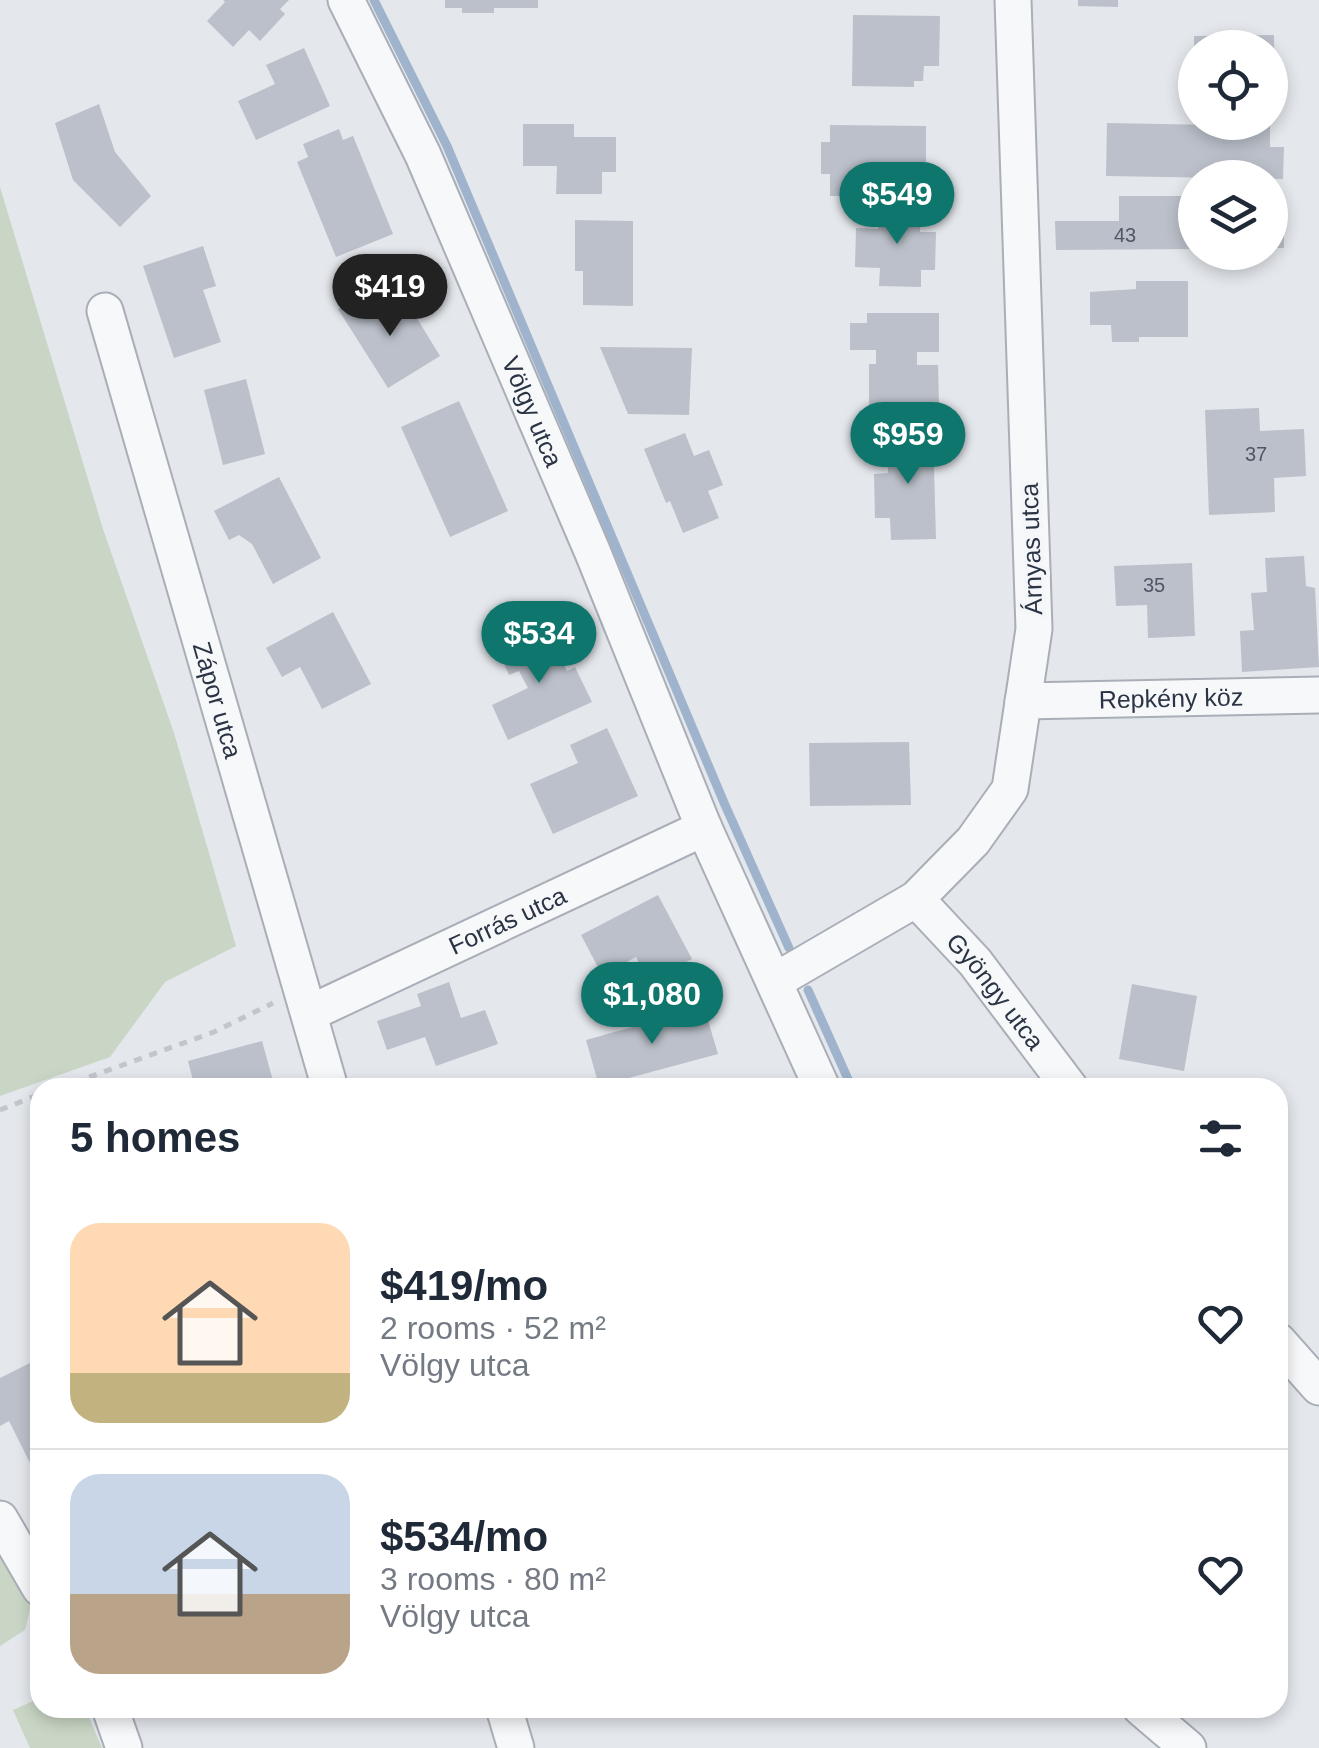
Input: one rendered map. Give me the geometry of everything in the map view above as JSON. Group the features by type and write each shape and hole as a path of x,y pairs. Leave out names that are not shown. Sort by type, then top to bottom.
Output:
{"street":[{"name":"Völgy utca","path":"346,0 423,155 593,553 704,828"},
{"name":"Árnyas utca","path":"775,980 916,899 973,841 1010,789 1034,628 1013,0"},
{"name":"Zápor utca","path":"105,311 327,1078"},
{"name":"Repkény köz","path":"1023,701 1319,696"},
{"path":"704,828 818,1078"},
{"name":"Forrás utca","path":"310,1013 704,828"},
{"name":"Gyöngy utca","path":"916,899 975,962 1062,1078"},
{"path":"1288,1352 1319,1387"},
{"path":"0,1519 30,1571"},
{"path":"114,1718 124,1748"},
{"path":"507,1718 516,1748"},
{"path":"1153,1718 1188,1748"}],"path":[{"path":"87,1078 214,1032 270,1002 310,1013"},
{"path":"0,1110 30,1098"}],"green space":[{"path":"0,187 103,529 174,733 236,946 165,982 110,1057 51,1078 30,1078 30,1085 0,1096"},
{"path":"0,1550 30,1598 30,1609 25,1630 0,1646"},
{"path":"30,1702 30,1718 89,1718 102,1748 30,1748 13,1710"}],"building":[{"path":"223,0 289,0 280,9 285,14 260,41 249,30 233,47 207,21"},
{"path":"445,0 538,0 538,8 462,13 462,8 445,8"},
{"path":"1078,0 1118,0 1118,7 1078,6"},
{"path":"853,15 940,16 939,66 924,66 923,81 914,81 914,87 852,86"},
{"path":"304,48 330,106 256,140 238,101 275,84 266,65"},
{"path":"99,104 115,152 151,196 120,227 73,180 55,123"},
{"path":"1107,123 1178,124 1178,140 1270,140 1270,147 1284,147 1284,160 1178,160 1178,177 1106,176"},
{"path":"523,124 574,124 574,137 616,137 616,172 602,172 602,194 556,194 557,166 523,166"},
{"path":"830,125 926,126 926,164 899,163 899,185 890,185 890,204 857,204 856,196 830,196 830,174 821,174 821,142 830,142"},
{"path":"339,129 343,140 353,136 393,234 336,257 297,162 308,157 303,144"},
{"path":"1119,196 1178,196 1178,249 1056,250 1055,221 1119,221"},
{"path":"878,206 921,207 920,232 936,232 935,270 921,270 921,287 879,286 880,268 855,267 856,228 878,229"},
{"path":"575,220 633,221 633,306 583,305 583,271 575,271"},
{"path":"203,246 216,286 203,290 221,342 174,358 143,266"},
{"path":"1136,281 1188,281 1188,337 1139,337 1139,342 1112,342 1111,325 1090,325 1090,292 1136,289"},
{"path":"365,292 381,318 407,302 440,356 388,388 338,309"},
{"path":"867,313 939,313 939,352 917,352 917,365 938,365 939,406 869,406 869,364 876,364 876,350 850,350 850,323 867,323"},
{"path":"600,347 692,348 689,415 628,414"},
{"path":"246,379 265,454 223,465 204,390"},
{"path":"459,401 508,511 450,537 401,427"},
{"path":"1259,408 1260,431 1304,429 1306,476 1274,478 1275,512 1209,515 1205,410"},
{"path":"933,431 936,539 891,540 890,518 875,518 874,474 888,473 887,432"},
{"path":"685,433 694,456 709,450 723,485 708,491 719,518 683,533 644,449"},
{"path":"279,477 321,558 273,584 252,544 239,535 229,540 214,511"},
{"path":"1304,556 1306,586 1315,588 1319,667 1242,672 1240,631 1254,630 1251,593 1267,592 1265,558"},
{"path":"1192,563 1195,636 1148,638 1147,605 1116,606 1114,566"},
{"path":"333,612 371,684 322,709 300,667 282,677 266,648"},
{"path":"547,628 567,671 575,667 592,702 508,740 492,705 528,688 519,671 509,675 498,650"},
{"path":"607,728 638,796 553,834 530,784 578,763 570,745"},
{"path":"909,742 911,805 810,806 809,743"},
{"path":"658,895 692,959 648,981 636,957 602,975 581,935"},
{"path":"449,982 461,1018 485,1010 498,1044 436,1066 425,1037 387,1050 377,1021 421,1006 417,994"},
{"path":"1132,984 1197,996 1184,1071 1119,1059"},
{"path":"704,1007 718,1054 629,1078 597,1078 586,1040"},
{"path":"262,1041 272,1078 192,1078 188,1061"},
{"path":"30,1363 30,1463 9,1421 0,1426 0,1378"}],"waterway":[{"path":"374,0 447,146 789,948"},
{"path":"808,990 848,1078"}]}
